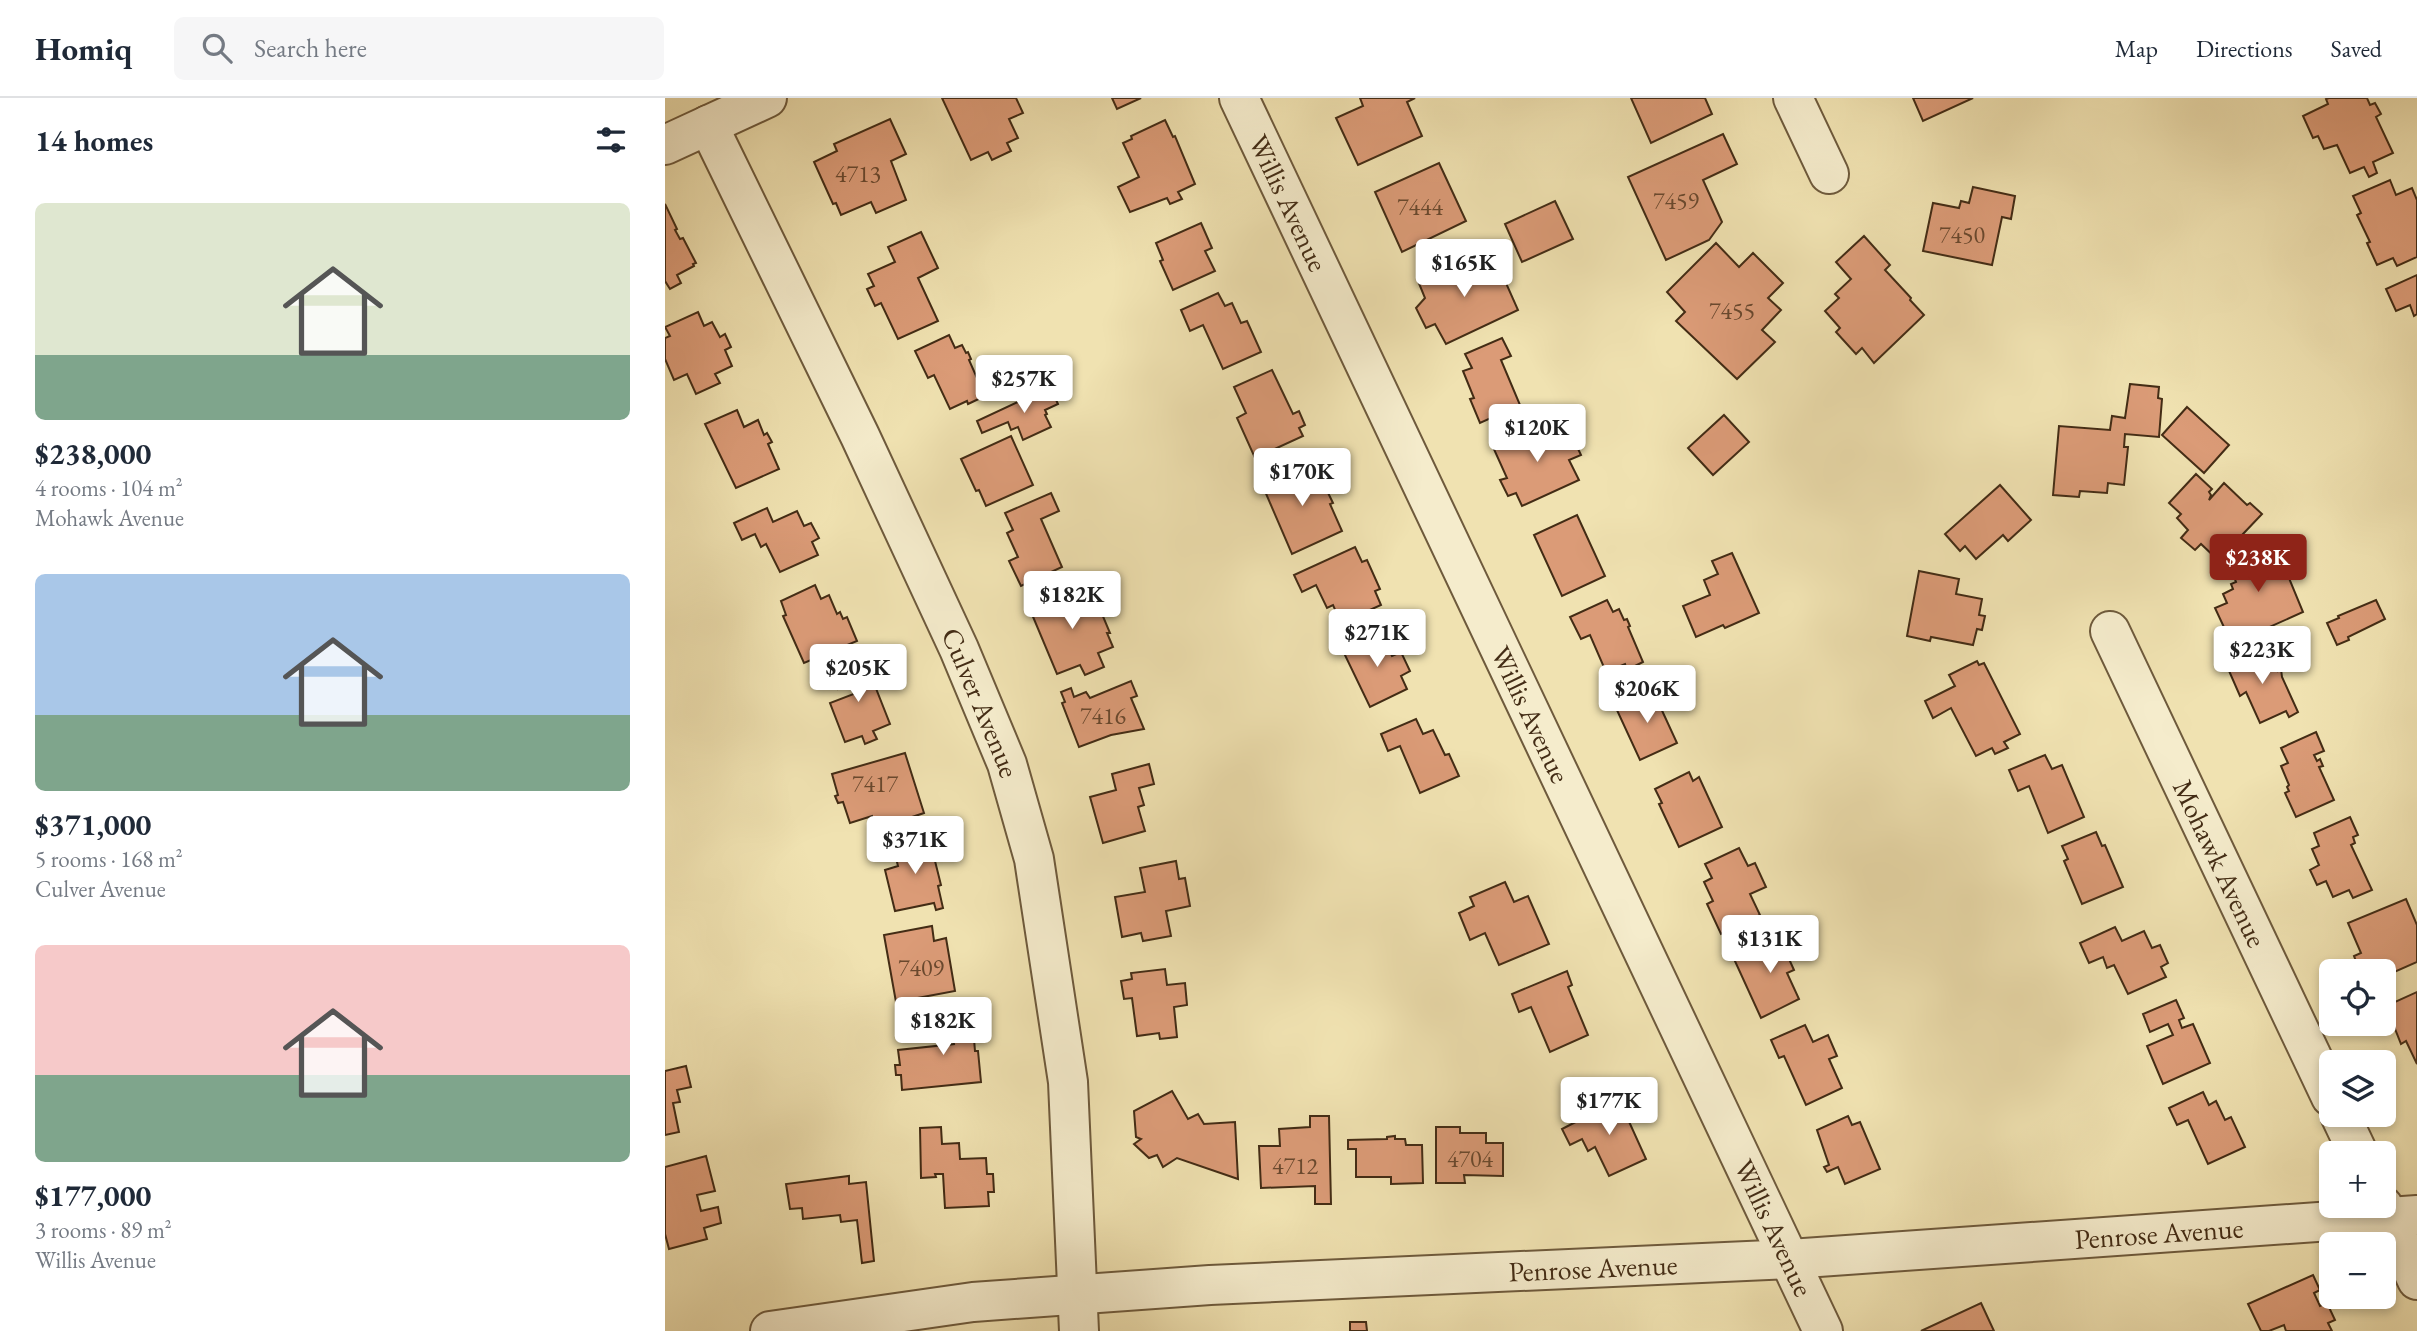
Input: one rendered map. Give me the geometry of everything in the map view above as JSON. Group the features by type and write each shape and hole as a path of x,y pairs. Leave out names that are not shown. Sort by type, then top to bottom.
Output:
{"street":[{"path":"665,145 767,98"},
{"name":"Willis Avenue","path":"1239,98 1823,1331"},
{"path":"1793,98 1829,174"},
{"name":"Culver Avenue","path":"708,125 866,448 959,649 1007,764 1034,859 1068,1082 1078,1313"},
{"name":"Mohawk Avenue","path":"2110,631 2319,1072"},
{"path":"2396,1213 2417,1280"},
{"name":"Penrose Avenue","path":"770,1331 973,1301 1078,1313 1210,1284 1790,1259 2330,1218"}],"building":[{"path":"942,98 1016,98 1023,113 1009,119 1018,138 1007,143 1011,151 992,160 988,152 971,160"},
{"path":"1112,98 1141,98 1117,109"},
{"path":"1360,98 1415,98 1407,102 1422,136 1358,165 1336,118 1363,106"},
{"path":"1631,98 1705,98 1712,114 1651,143"},
{"path":"1913,98 1973,98 1923,121"},
{"path":"2367,98 2370,105 2375,103 2381,114 2376,117 2393,153 2373,162 2377,173 2369,177 2364,167 2350,173 2337,145 2324,149 2318,136 2313,138 2303,116 2328,104 2326,99"},
{"path":"890,119 906,154 891,161 906,200 876,213 871,202 841,215 836,203 833,204 814,162 837,151 834,144"},
{"path":"1165,120 1173,137 1175,136 1195,184 1178,192 1182,199 1170,204 1167,198 1130,212 1118,187 1139,177 1123,143 1132,139 1131,136"},
{"path":"1723,134 1737,164 1703,180 1722,222 1709,240 1666,260 1628,177"},
{"path":"1439,163 1466,221 1402,252 1375,192"},
{"path":"2390,180 2396,195 2412,188 2417,200 2417,257 2397,266 2393,258 2377,265 2357,215 2361,213 2353,196"},
{"path":"1973,187 2015,196 2011,219 2002,217 1992,265 1923,251 1933,203 1959,208 1961,201 1969,203"},
{"path":"1555,201 1573,239 1522,262 1505,224"},
{"path":"665,204 677,229 675,230 680,239 683,238 696,263 677,275 681,283 670,289 665,281"},
{"path":"1201,223 1212,248 1205,251 1215,271 1173,290 1160,261 1163,260 1156,243"},
{"path":"921,232 938,268 918,278 938,321 898,339 881,303 875,306 867,289 874,286 868,274 895,262 888,247"},
{"path":"1864,236 1890,265 1885,270 1924,315 1874,363 1862,348 1856,354 1836,332 1840,328 1825,311 1839,298 1835,294 1851,279 1836,262"},
{"path":"1716,243 1739,267 1753,253 1783,283 1768,298 1781,310 1762,330 1775,342 1737,379 1676,321 1685,312 1667,292"},
{"path":"1475,254 1483,272 1498,265 1518,310 1446,344 1435,324 1426,328 1416,308 1425,298 1418,281"},
{"path":"2417,275 2417,314 2414,316 2410,305 2396,311 2386,289"},
{"path":"1218,293 1225,306 1232,303 1241,323 1247,321 1261,352 1223,369 1203,325 1190,331 1181,310"},
{"path":"698,312 704,326 712,322 720,337 725,334 731,347 725,350 732,366 715,374 720,383 696,394 687,374 674,380 665,359 665,338 670,336 665,327"},
{"path":"949,335 955,348 962,345 966,353 968,352 985,396 950,409 934,375 928,378 915,351"},
{"path":"1502,338 1511,356 1501,360 1520,405 1480,423 1463,371 1472,368 1465,354"},
{"path":"1272,370 1293,414 1299,411 1305,425 1299,428 1303,436 1255,458 1237,418 1246,413 1234,387"},
{"path":"2130,384 2159,387 2158,398 2162,399 2159,437 2125,434 2124,447 2128,447 2124,485 2108,483 2107,493 2080,491 2079,497 2053,495 2059,426 2110,430 2112,416 2125,418"},
{"path":"1050,387 1058,404 1045,410 1051,427 1023,440 1018,427 1011,430 1008,422 982,433 977,421"},
{"path":"2187,407 2229,445 2204,473 2162,435"},
{"path":"737,410 744,427 758,420 764,435 767,433 772,442 768,444 779,469 736,488 705,424"},
{"path":"1724,415 1749,442 1713,475 1688,448"},
{"path":"1552,424 1559,439 1571,434 1581,455 1569,460 1579,480 1522,506 1516,493 1508,496 1500,480 1507,478 1493,447 1519,436 1520,439"},
{"path":"1011,436 1033,485 986,506 961,459"},
{"path":"1294,467 1299,478 1317,470 1333,503 1330,504 1342,531 1292,554 1261,482"},
{"path":"2196,474 2212,489 2209,492 2209,500 2224,483 2247,505 2250,503 2262,514 2243,534 2248,538 2235,552 2231,548 2219,561 2201,544 2195,550 2181,538 2188,530 2177,518 2181,514 2169,503"},
{"path":"2000,485 2031,520 2008,541 2003,535 1976,559 1965,546 1960,551 1945,534"},
{"path":"1051,493 1059,511 1041,519 1062,567 1021,586 1009,561 1018,557 1007,533 1013,530 1005,513"},
{"path":"767,508 773,522 797,511 804,526 811,523 819,538 812,542 818,555 780,572 766,544 761,547 755,534 742,540 734,523"},
{"path":"1577,515 1605,576 1562,596 1534,535"},
{"path":"2268,540 2281,568 2284,566 2303,612 2245,638 2242,633 2229,638 2215,608 2227,603 2223,594 2233,589 2231,584 2236,582 2232,572 2239,568 2234,556"},
{"path":"1355,547 1362,562 1367,560 1380,589 1375,591 1381,605 1341,623 1333,605 1327,608 1316,585 1302,592 1294,575"},
{"path":"1732,553 1759,613 1696,637 1683,606 1710,595 1704,580 1718,574 1712,561"},
{"path":"1919,571 1959,579 1956,594 1982,599 1979,615 1985,616 1982,630 1977,629 1973,645 1931,637 1930,641 1907,636"},
{"path":"815,585 821,599 829,595 837,614 840,612 843,619 847,617 857,641 804,663 783,616 786,615 781,601"},
{"path":"1073,586 1076,592 1079,590 1086,607 1097,602 1113,647 1098,653 1104,667 1085,675 1080,665 1057,674 1031,612 1042,607 1039,601"},
{"path":"1607,600 1613,612 1619,609 1624,620 1627,619 1643,662 1627,670 1625,664 1606,672 1590,635 1581,639 1570,617"},
{"path":"2376,600 2385,619 2337,645 2327,623"},
{"path":"1381,633 1392,656 1401,652 1410,671 1401,676 1407,689 1370,707 1343,651"},
{"path":"2259,649 2267,665 2274,662 2278,671 2281,669 2298,712 2289,717 2286,711 2260,723 2246,692 2240,696 2226,664"},
{"path":"865,659 872,677 866,681 869,688 875,686 890,724 873,731 877,739 865,744 862,736 845,742 830,703 859,692 856,682 838,689 831,672"},
{"path":"1977,661 1979,665 1984,663 2020,734 2004,742 2008,748 1995,754 1992,748 1976,756 1951,708 1933,718 1925,701 1955,686 1949,675"},
{"path":"1131,681 1137,696 1131,698 1144,729 1111,735 1079,747 1062,703 1065,702 1061,692 1071,688 1074,697 1086,692 1090,698"},
{"path":"1652,691 1655,698 1659,696 1662,703 1659,704 1677,743 1640,760 1616,708"},
{"path":"1416,719 1423,734 1433,730 1445,755 1449,754 1459,776 1420,793 1400,746 1388,751 1381,734"},
{"path":"2316,732 2324,751 2314,755 2317,761 2320,759 2323,766 2319,767 2334,800 2296,817 2285,793 2289,791 2289,785 2281,766 2288,763 2281,748"},
{"path":"905,753 924,813 876,829 872,816 850,823 843,802 838,803 835,796 838,795 832,774"},
{"path":"2045,755 2052,769 2062,765 2084,817 2048,833 2029,786 2018,791 2009,770"},
{"path":"1149,764 1154,784 1139,788 1144,805 1138,807 1145,831 1103,843 1090,797 1116,790 1112,774"},
{"path":"1689,772 1693,781 1699,777 1722,827 1679,847 1655,789"},
{"path":"2350,817 2358,835 2353,837 2355,843 2351,845 2372,890 2353,898 2349,890 2333,897 2326,881 2317,885 2310,870 2319,865 2312,849 2319,846 2314,833"},
{"path":"2096,832 2102,846 2105,845 2123,887 2082,904 2064,861 2068,859 2062,846"},
{"path":"929,837 941,885 938,886 943,908 936,910 934,903 895,911 885,870 898,866 893,846"},
{"path":"1739,848 1748,866 1755,863 1766,887 1750,894 1760,915 1721,934 1707,904 1713,901 1704,882 1712,878 1705,864"},
{"path":"1176,861 1179,879 1185,878 1190,906 1166,911 1171,936 1143,941 1141,933 1122,937 1115,897 1145,892 1140,868"},
{"path":"1505,882 1514,902 1528,896 1549,944 1499,965 1485,933 1470,940 1459,913 1474,906 1470,897"},
{"path":"2406,899 2417,925 2417,962 2396,971 2396,959 2355,959 2354,956 2361,953 2348,923"},
{"path":"932,926 934,941 946,938 955,991 896,1002 884,935"},
{"path":"2115,927 2122,941 2144,931 2152,948 2160,945 2168,963 2161,967 2166,977 2128,994 2114,965 2107,968 2103,957 2089,963 2080,943"},
{"path":"1790,933 1800,954 1789,959 1794,970 1787,973 1799,999 1761,1018 1734,959"},
{"path":"1165,969 1167,985 1185,983 1187,1005 1174,1007 1177,1037 1160,1039 1159,1033 1137,1036 1132,998 1124,999 1121,981 1132,979 1131,973"},
{"path":"1567,971 1572,985 1568,987 1588,1035 1550,1052 1531,1007 1519,1012 1512,994"},
{"path":"2417,992 2417,1064 2406,1041 2401,1044 2396,1031 2396,1001"},
{"path":"2176,1000 2184,1018 2179,1020 2182,1028 2193,1024 2210,1063 2163,1084 2147,1046 2173,1035 2168,1024 2150,1032 2143,1014"},
{"path":"972,1013 973,1033 979,1032 979,1038 974,1039 981,1082 902,1090 901,1075 896,1075 895,1065 900,1065 898,1050 954,1044 952,1032 935,1034 933,1017"},
{"path":"1805,1025 1813,1042 1828,1035 1837,1056 1829,1059 1842,1088 1806,1105 1784,1056 1779,1058 1771,1040"},
{"path":"686,1066 691,1087 677,1090 680,1102 673,1103 679,1132 665,1135 665,1071"},
{"path":"1172,1091 1188,1119 1198,1114 1204,1124 1235,1122 1238,1179 1177,1158 1163,1167 1157,1155 1149,1158 1134,1144 1141,1139 1136,1137 1134,1111"},
{"path":"2203,1092 2209,1105 2216,1101 2225,1120 2231,1117 2245,1147 2208,1164 2188,1120 2177,1125 2169,1108"},
{"path":"1624,1097 1631,1113 1626,1115 1646,1159 1609,1176 1595,1147 1588,1151 1582,1139 1570,1145 1562,1129"},
{"path":"1310,1116 1329,1116 1331,1204 1315,1204 1315,1186 1261,1188 1259,1146 1280,1146 1279,1129 1310,1127"},
{"path":"1848,1116 1852,1125 1860,1122 1880,1169 1845,1184 1838,1167 1827,1172 1824,1167 1829,1165 1817,1130"},
{"path":"941,1127 942,1144 959,1143 960,1159 986,1158 987,1174 993,1174 994,1192 988,1192 989,1206 945,1208 943,1174 921,1178 920,1128"},
{"path":"1436,1127 1460,1127 1460,1133 1486,1133 1486,1143 1503,1143 1503,1176 1464,1175 1465,1183 1436,1183"},
{"path":"1395,1136 1395,1139 1405,1139 1406,1145 1422,1145 1423,1183 1391,1184 1391,1177 1356,1177 1356,1149 1348,1149 1348,1140 1387,1139"},
{"path":"706,1156 715,1191 697,1195 701,1211 718,1207 721,1223 704,1228 707,1239 669,1249 665,1234 665,1167"},
{"path":"849,1176 849,1184 866,1182 874,1261 862,1263 857,1220 841,1222 840,1215 803,1219 802,1208 790,1209 786,1184"},
{"path":"2313,1275 2319,1288 2314,1293 2319,1309 2330,1309 2335,1320 2328,1323 2332,1331 2286,1331 2284,1325 2261,1331 2248,1304"},
{"path":"1981,1303 1994,1331 1921,1331"},
{"path":"1350,1322 1366,1322 1367,1331 1350,1331"}]}
